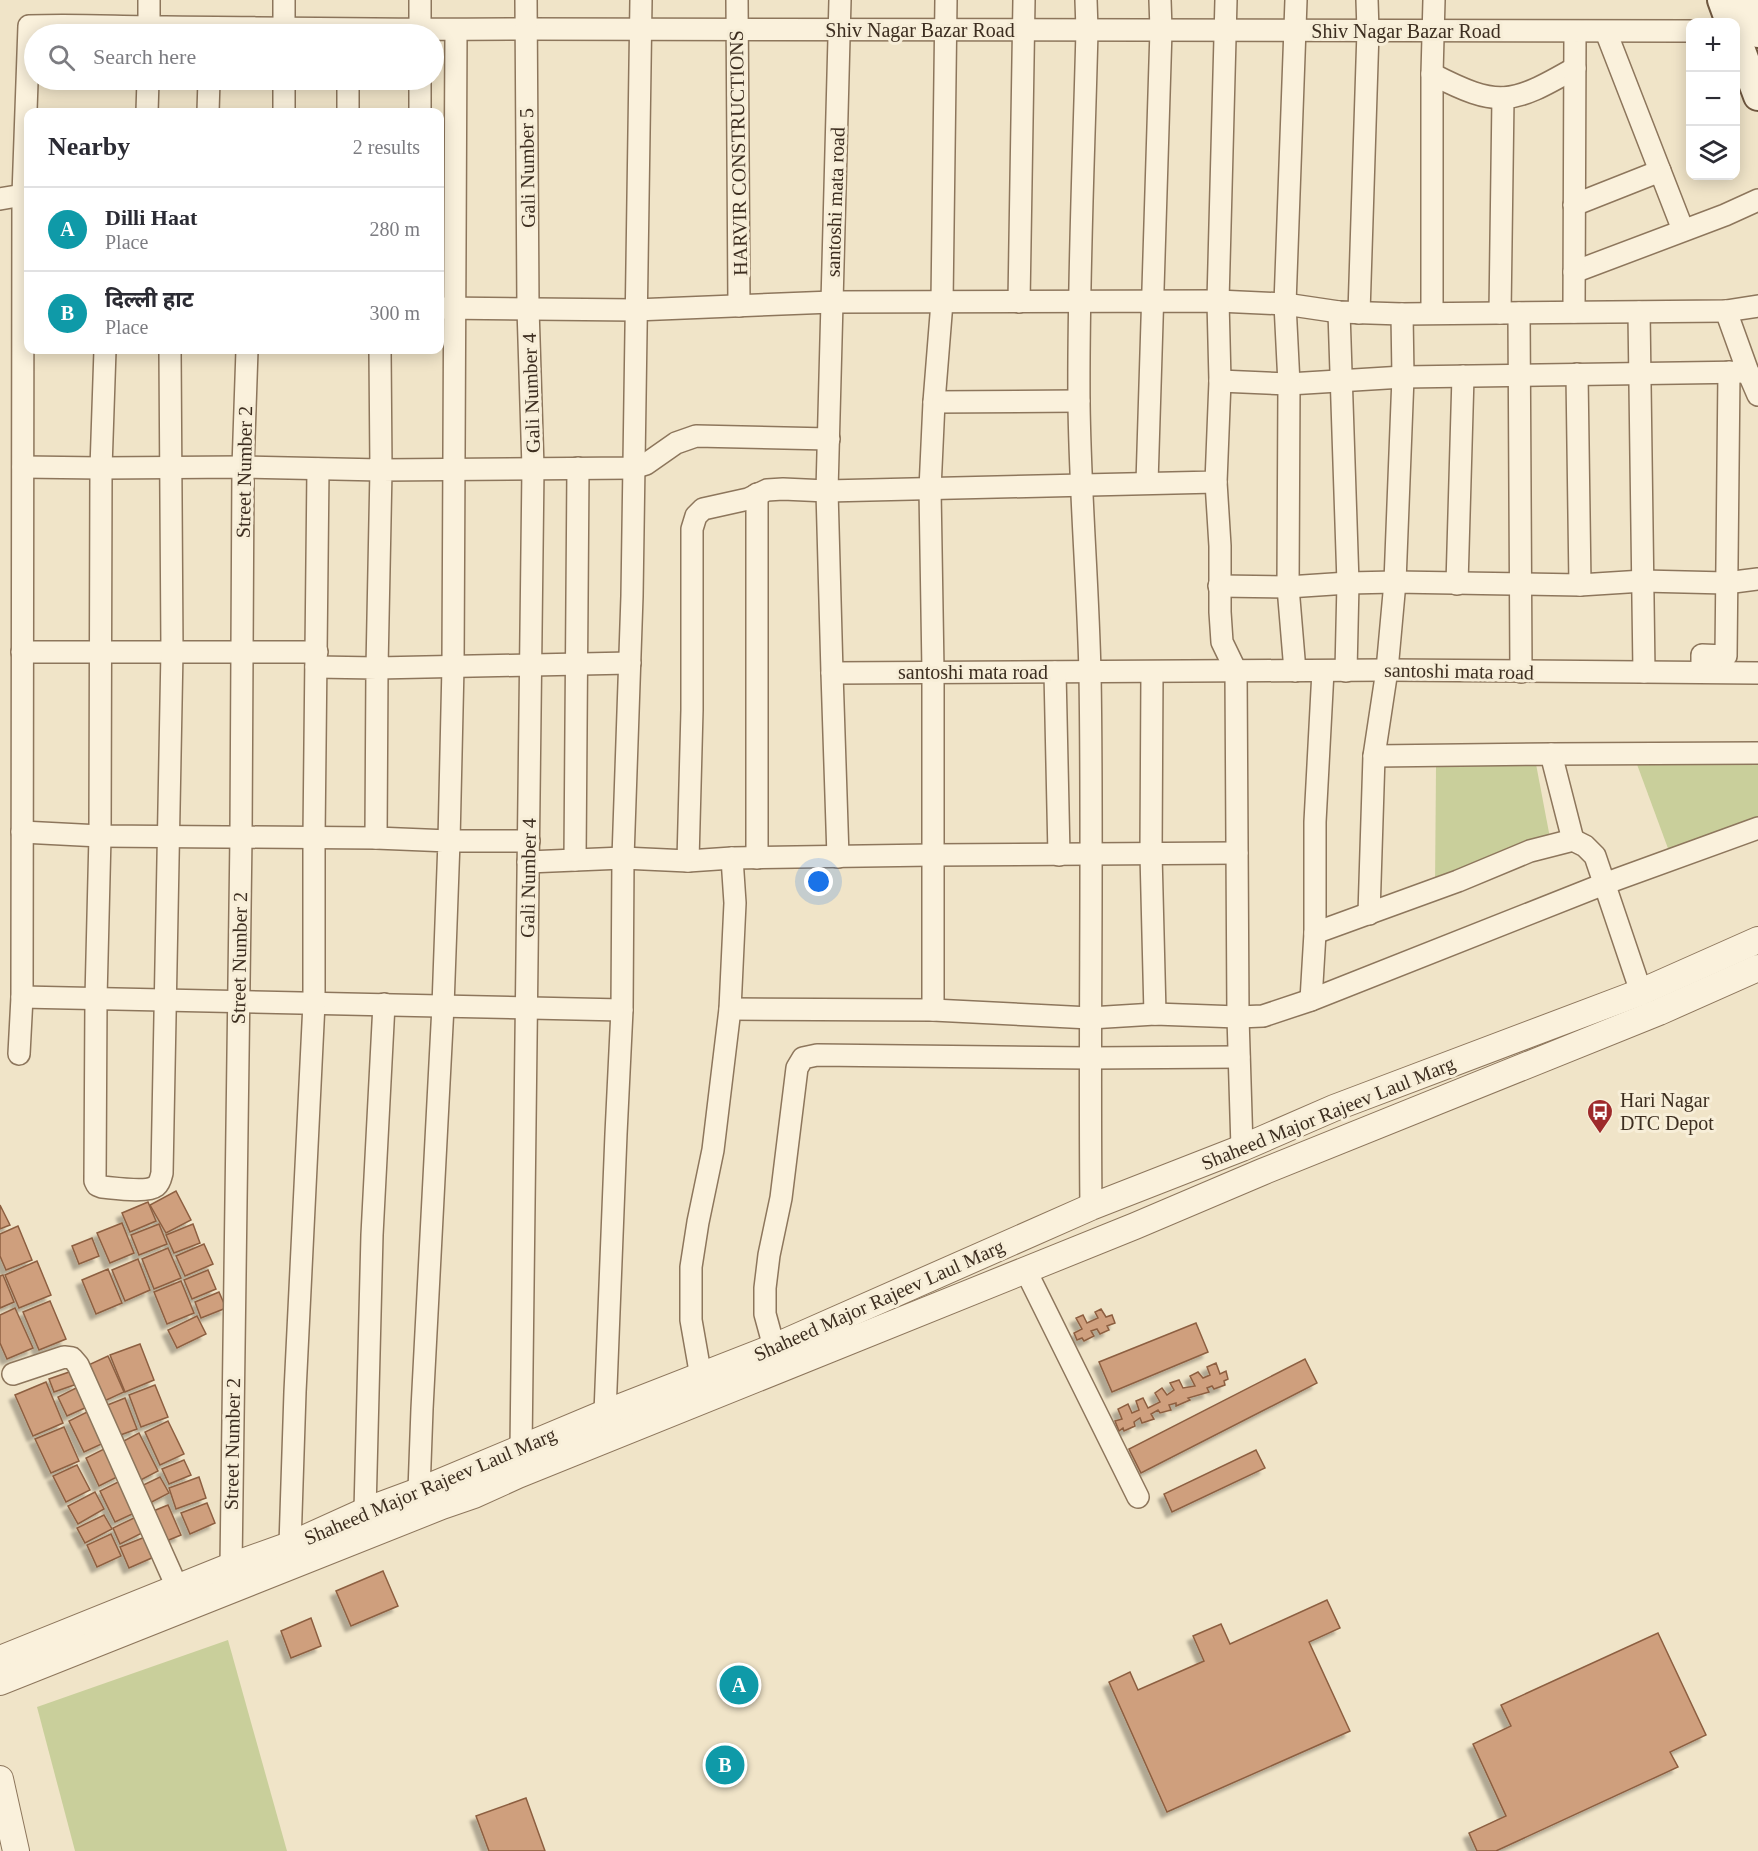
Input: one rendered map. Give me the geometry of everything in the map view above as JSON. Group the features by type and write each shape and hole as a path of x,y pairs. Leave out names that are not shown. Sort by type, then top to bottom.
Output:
{"main road":[{"path":"1722,0 1743,22 1758,96"}],"street":[{"path":"149,0 149,24"},
{"path":"284,0 284,24"},
{"path":"420,0 420,24"},
{"name":"Gali Number 5","path":"526,0 528,308"},
{"path":"605,1413 622,1010 623,858 630,663 641,0"},
{"name":"HARVIR CONSTRUCTIONS","path":"737,0 739,306"},
{"name":"santoshi mata road","path":"840,0 827,491 832,673 1387,670 1758,673"},
{"path":"933,1010 933,671 930,489 942,302 946,0"},
{"path":"1019,302 1024,0"},
{"path":"1086,0 1079,401 1090,671 1091,1207"},
{"path":"1147,483 1161,30 1160,0"},
{"path":"1226,0 1218,302 1220,381 1216,482 1222,642 1236,671 1238,1017 1242,1148"},
{"path":"1295,671 1288,587 1289,384 1285,304 1296,0"},
{"path":"1346,671 1348,583 1341,381 1349,312 1368,31 1367,0"},
{"path":"1432,313 1434,0"},
{"name":"Shiv Nagar Bazar Road","path":"444,31 525,28 1686,31"},
{"path":"419,1491 449,841 454,469 447,308 456,30"},
{"path":"1574,312 1575,32"},
{"path":"1606,32 1683,231"},
{"path":"1432,74 1475,94 1503,98 1523,95 1539,89 1575,68"},
{"name":"Shiv Nagar Bazar Road","path":"27,90 27,108"},
{"path":"147,108 148,90"},
{"path":"208,108 209,90"},
{"path":"284,90 284,108"},
{"path":"348,90 348,108"},
{"path":"420,90 420,108"},
{"path":"1503,98 1509,312 1520,376 1521,672"},
{"name":"Shiv Nagar Bazar Road","path":"23,195 24,171"},
{"path":"1574,205 1660,171"},
{"path":"0,199 23,195 24,231"},
{"path":"1574,272 1758,200"},
{"path":"447,308 635,310 832,302 1218,302 1285,304 1349,312 1402,314 1639,312 1726,310 1758,306"},
{"name":"Gali Number 4","path":"521,1449 533,468 528,308"},
{"path":"1702,672 1702,655 1726,656 1726,583 1738,372 1726,310"},
{"path":"1639,312 1644,672"},
{"path":"1369,914 1374,756 1387,670 1395,582 1403,377 1402,314"},
{"path":"19,1054 22,996 25,354"},
{"path":"105,354 101,468 100,836 95,1181 102,1187 147,1189 155,1187 162,1173 172,651 170,354"},
{"name":"Street Number 2","path":"231,1566 241,836 243,467 247,354"},
{"path":"376,838 381,470 380,354"},
{"path":"1220,381 1289,384 1403,377 1738,372"},
{"path":"1738,372 1758,395"},
{"path":"1577,374 1580,585"},
{"path":"1457,584 1463,376"},
{"path":"934,402 1079,401"},
{"path":"23,467 243,467 381,470 633,468 646,464 676,442 696,436 829,439"},
{"path":"575,860 578,468"},
{"path":"290,1545 314,1003 318,469"},
{"path":"688,861 692,710 692,529 696,516 703,509 737,502 767,490 783,489 827,491 1081,487 1216,482"},
{"path":"757,494 758,858"},
{"path":"1219,586 1288,587 1395,582 1580,585 1643,581 1726,583 1758,579"},
{"path":"22,652 242,652 377,668 630,663"},
{"path":"1311,1000 1316,933 1315,822 1323,671"},
{"path":"1055,672 1059,855"},
{"path":"1152,672 1151,854 1155,1014"},
{"path":"832,673 837,857"},
{"path":"1374,756 1758,753"},
{"path":"1551,754 1573,840"},
{"path":"730,1010 933,1010 1090,1018 1155,1014 1263,1016 1311,1000 1604,884 1758,828"},
{"path":"22,832 100,836 314,837 449,841 528,851 575,860 623,858 688,861 732,858 933,855 1237,853"},
{"path":"1316,933 1458,881 1530,851 1573,840 1586,846 1595,855 1641,992"},
{"path":"701,1377 691,1320 691,1267 713,1150 730,1010 735,903 732,858"},
{"name":"Shaheed Major Rajeev Laul Marg","path":"0,1659 177,1587 290,1545 365,1511 774,1347 1091,1207 1242,1148 1334,1108 1641,992 1758,940"},
{"name":"Shaheed Major Rajeev Laul Marg","path":"0,1682 474,1495 518,1475 1648,1016 1758,968"},
{"path":"22,996 622,1010"},
{"path":"365,1511 372,1235 384,1004"},
{"path":"774,1347 765,1314 765,1288 769,1255 782,1198 798,1068 803,1058 818,1054 1089,1058 1239,1057"},
{"path":"1025,1269 1138,1497"},
{"path":"14,1374 64,1357 72,1358 78,1365 177,1587"},
{"path":"0,1779 16,1851"}],"green space":[{"path":"1635,759 1758,761 1758,833 1673,862"},
{"path":"1536,764 1550,838 1435,886 1436,767"},
{"path":"228,1640 287,1851 75,1851 37,1707"}],"building":[{"path":"176,1191 191,1220 166,1233 150,1205"},
{"path":"148,1202 156,1221 130,1232 122,1213"},
{"path":"0,1205 10,1225 0,1229"},
{"path":"122,1223 134,1253 110,1263 97,1233"},
{"path":"159,1224 167,1244 139,1255 131,1235"},
{"path":"193,1224 200,1243 174,1253 166,1235"},
{"path":"18,1226 32,1260 6,1270 0,1256 0,1234"},
{"path":"92,1238 99,1256 79,1264 72,1246"},
{"path":"204,1244 213,1264 185,1276 176,1256"},
{"path":"168,1248 181,1278 154,1289 142,1259"},
{"path":"138,1259 150,1290 125,1301 112,1270"},
{"path":"37,1261 51,1295 19,1308 5,1275"},
{"path":"108,1269 122,1303 96,1314 82,1280"},
{"path":"208,1270 216,1289 192,1299 184,1280"},
{"path":"3,1275 14,1302 0,1308 0,1276"},
{"path":"181,1281 194,1313 167,1324 154,1292"},
{"path":"219,1292 226,1308 201,1318 195,1302"},
{"path":"50,1301 66,1339 39,1350 23,1312"},
{"path":"15,1308 33,1348 7,1359 0,1343 0,1315"},
{"path":"1101,1309 1106,1317 1112,1315 1115,1323 1107,1326 1109,1330 1100,1334 1097,1329 1091,1331 1094,1336 1084,1341 1082,1338 1077,1340 1074,1333 1082,1329 1076,1318 1083,1315 1087,1323 1098,1318 1095,1312"},
{"path":"197,1316 206,1334 177,1348 168,1330"},
{"path":"1196,1323 1208,1352 1112,1392 1099,1362"},
{"path":"140,1344 154,1380 125,1392 110,1355"},
{"path":"108,1356 124,1392 100,1403 84,1367"},
{"path":"1305,1359 1317,1383 1141,1473 1129,1449"},
{"path":"1216,1363 1220,1374 1226,1371 1228,1379 1224,1381 1225,1385 1214,1389 1212,1386 1207,1388 1209,1392 1188,1398 1190,1400 1176,1406 1176,1403 1169,1405 1171,1410 1160,1413 1158,1410 1151,1414 1154,1419 1142,1423 1140,1418 1134,1422 1135,1426 1119,1431 1115,1421 1122,1419 1118,1409 1128,1404 1132,1413 1139,1410 1136,1401 1143,1398 1148,1408 1160,1402 1155,1393 1162,1388 1167,1395 1174,1390 1170,1383 1179,1380 1183,1388 1195,1386 1190,1376 1198,1372 1203,1378 1210,1375 1207,1367"},
{"path":"72,1371 77,1384 54,1392 49,1379"},
{"path":"46,1382 63,1423 33,1436 15,1395"},
{"path":"155,1385 168,1417 141,1427 129,1395"},
{"path":"78,1387 87,1407 67,1416 58,1397"},
{"path":"125,1398 137,1429 112,1438 100,1408"},
{"path":"91,1410 106,1442 84,1452 69,1421"},
{"path":"168,1421 184,1454 160,1465 145,1432"},
{"path":"64,1427 79,1461 51,1473 35,1439"},
{"path":"139,1433 158,1471 135,1483 116,1445"},
{"path":"108,1447 121,1475 99,1486 86,1458"},
{"path":"1256,1450 1265,1468 1172,1512 1164,1494"},
{"path":"184,1460 191,1475 169,1484 162,1469"},
{"path":"77,1465 90,1490 66,1502 53,1476"},
{"path":"160,1477 169,1493 146,1505 137,1488"},
{"path":"199,1477 206,1498 176,1509 169,1488"},
{"path":"126,1478 141,1510 115,1522 100,1491"},
{"path":"95,1492 104,1509 78,1524 68,1506"},
{"path":"207,1503 215,1523 190,1534 181,1513"},
{"path":"168,1505 181,1535 159,1544 146,1514"},
{"path":"104,1515 112,1529 85,1543 77,1528"},
{"path":"136,1517 144,1532 120,1544 113,1528"},
{"path":"111,1534 121,1556 97,1567 87,1545"},
{"path":"145,1537 154,1557 129,1568 120,1547"},
{"path":"383,1571 398,1606 351,1626 336,1591"},
{"path":"1327,1600 1340,1628 1309,1642 1350,1731 1167,1812 1109,1682 1130,1672 1138,1690 1204,1661 1193,1636 1221,1624 1230,1644"},
{"path":"311,1618 321,1646 291,1658 281,1631"},
{"path":"1658,1633 1706,1735 1670,1752 1678,1767 1496,1851 1477,1851 1469,1833 1506,1816 1473,1744 1511,1726 1501,1705"},
{"path":"526,1798 545,1851 489,1851 476,1816"}],"place":[{"name":"Hari Nagar DTC Depot","path":"1600,1135"},
{"name":"Dilli Haat","path":"739,1685"},
{"name":"दिल्ली हाट","path":"725,1765"}]}
